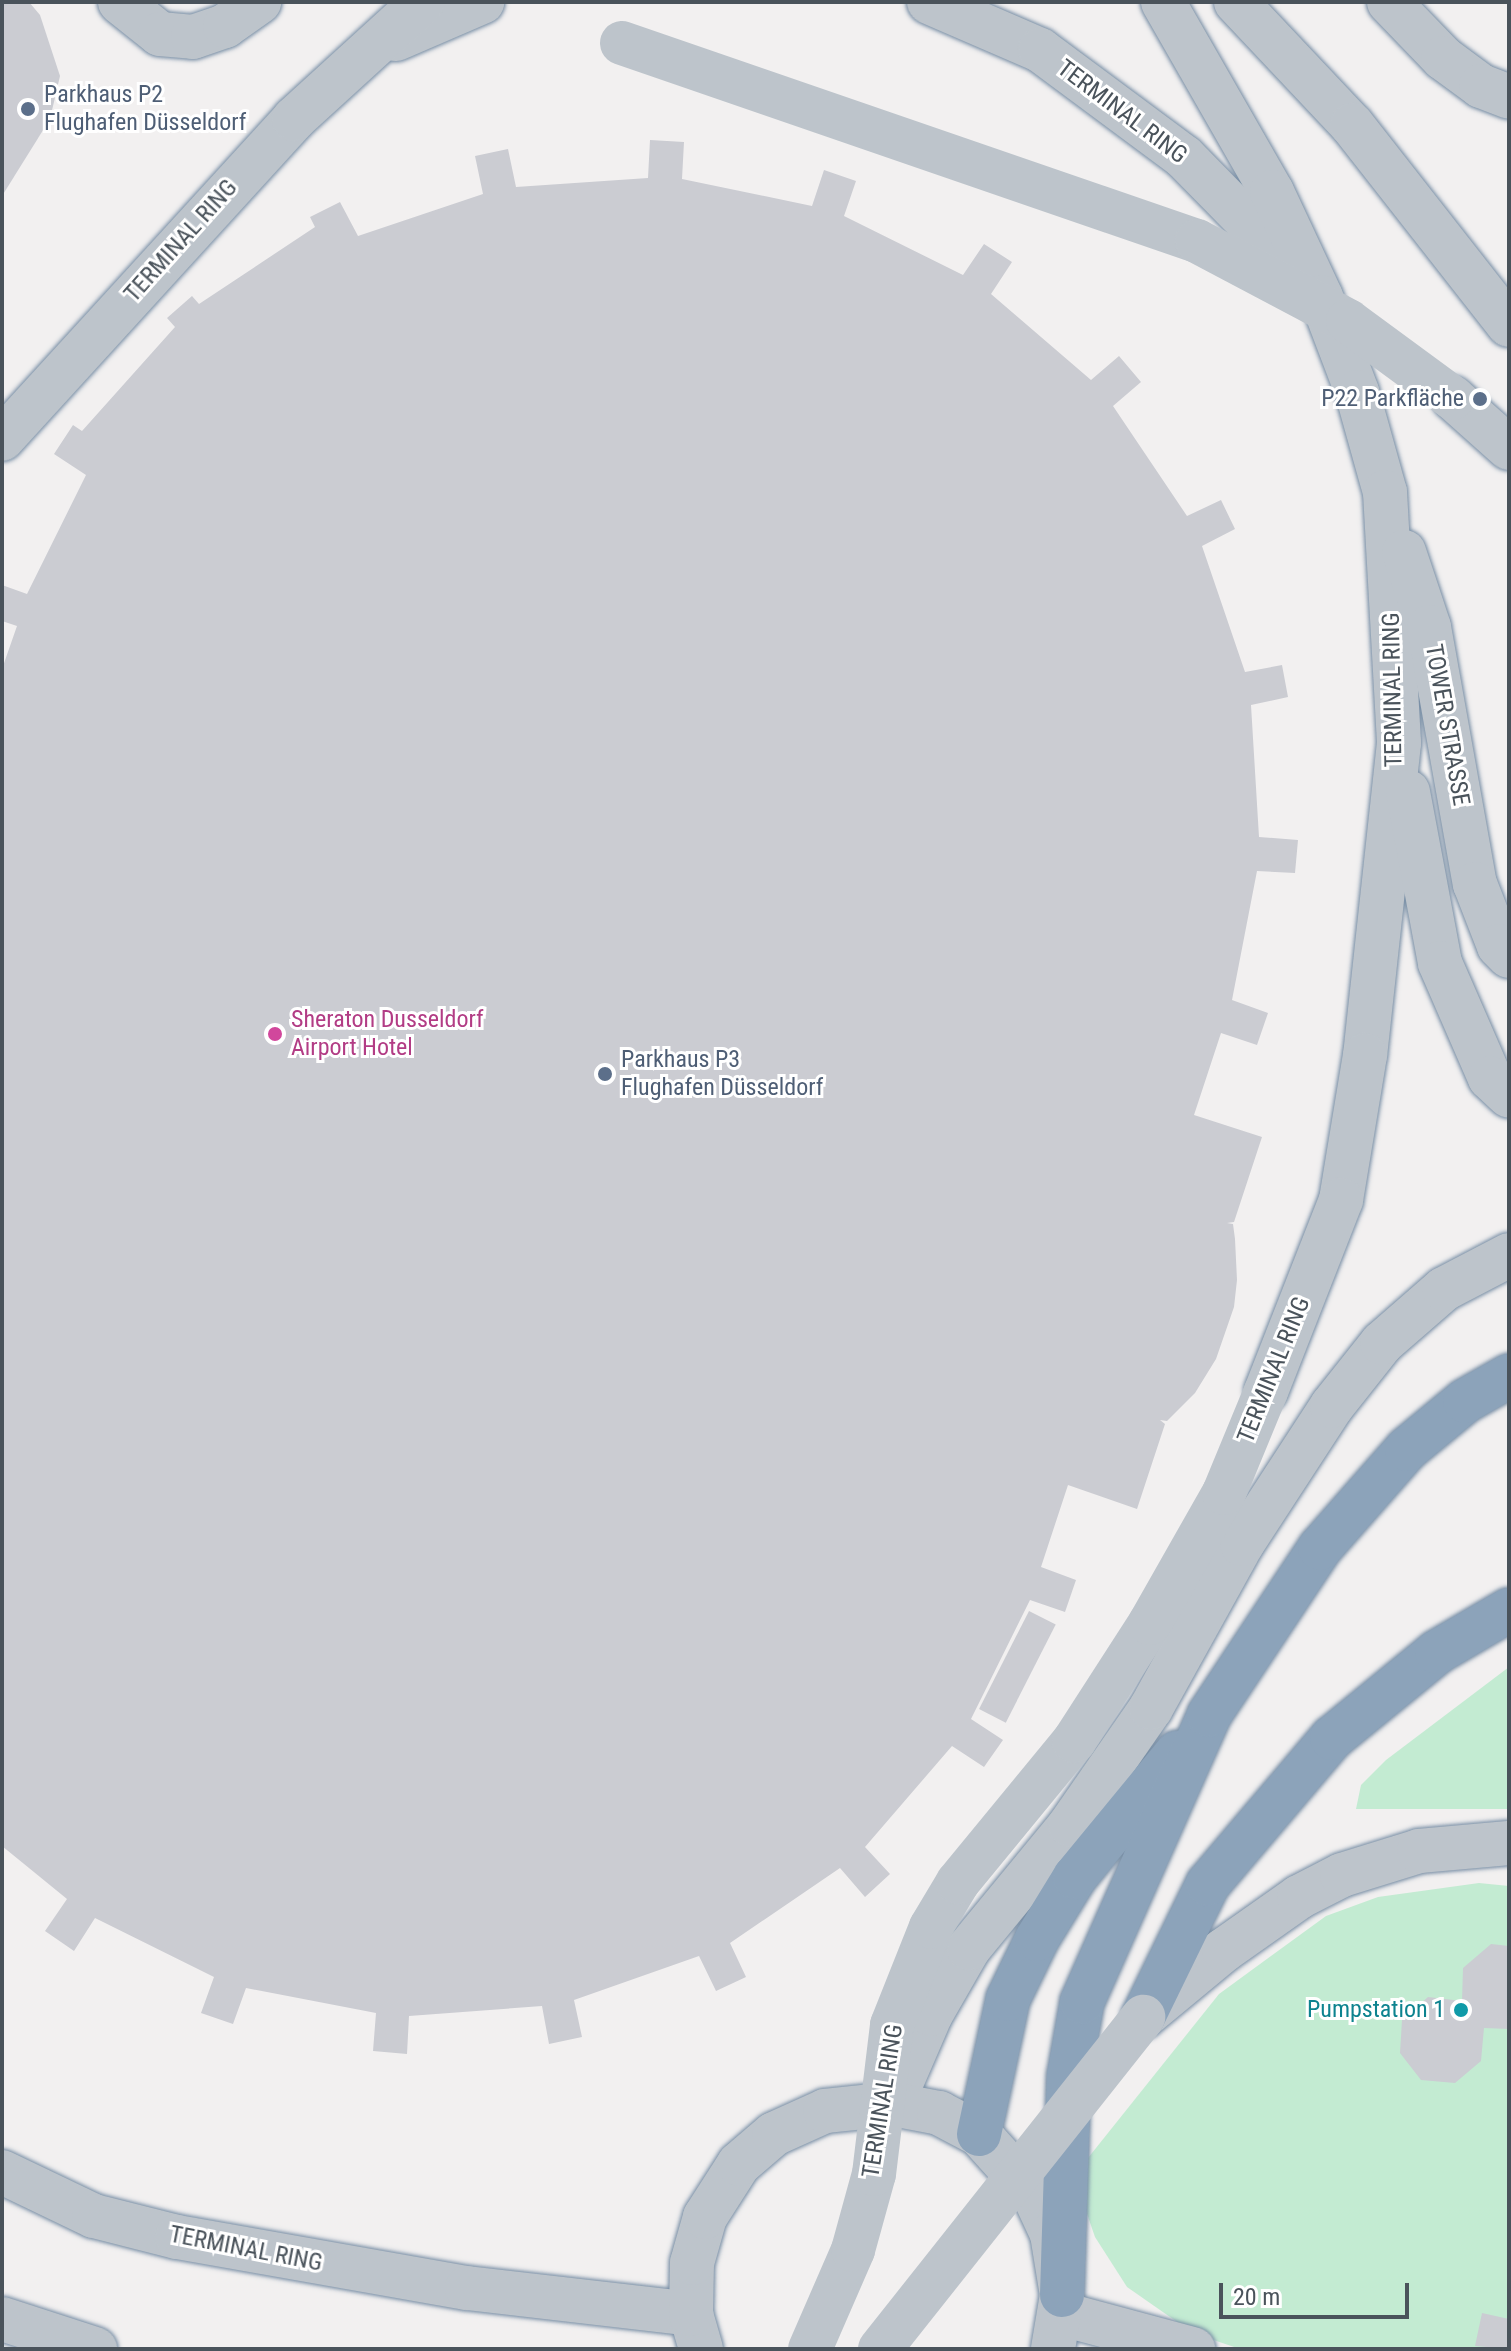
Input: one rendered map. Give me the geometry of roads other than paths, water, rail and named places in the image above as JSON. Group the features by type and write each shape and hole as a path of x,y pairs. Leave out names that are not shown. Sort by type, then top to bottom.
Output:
{"highway":[{"path":"979,2134 1008,1999 1037,1939 1075,1877 1209,1715 1320,1548 1397,1460 1465,1401 1509,1376"},
{"path":"1143,2017 1208,1884 1332,1738 1437,1652 1509,1610"},
{"path":"1059,2319 1069,2076 1082,2002 1209,1715"}],"street":[{"path":"120,2 132,17 160,34 193,37 237,20 259,2"},
{"name":"TERMINAL RING","path":"2,439 294,119 422,2"},
{"name":"TERMINAL RING","path":"368,51 482,2"},
{"name":"TERMINAL RING","path":"929,2 1040,50 1184,157 1321,297"},
{"name":"TERMINAL RING","path":"810,2349 853,2250 874,2174 892,2025 931,1927 958,1882 1074,1741 1150,1623 1224,1493 1341,1200 1365,1055 1399,743 1385,492 1357,392 1321,297 1272,192 1163,2"},
{"path":"1236,2 1352,125 1509,325"},
{"path":"1389,2 1443,58 1481,86 1509,97"},
{"path":"622,43 1197,241 1397,352 1509,448"},
{"name":"TOWER STRASSE","path":"1385,492 1429,627 1475,884 1499,946 1509,956"},
{"path":"1399,743 1440,963 1490,1078 1509,1096"},
{"name":"TERMINAL RING","path":"892,2104 931,2014 969,1948 1070,1825 1151,1708 1242,1544 1332,1406 1382,1343 1444,1289 1509,1255"},
{"path":"880,2349 1143,2017 1224,1950 1299,1897 1342,1875 1419,1851 1509,1843"},
{"path":"696,2331 692,2263 705,2217 739,2164 774,2134 825,2111 892,2104 939,2113 979,2134 1034,2195 1052,2234 1059,2319 1193,2349"},
{"name":"TERMINAL RING","path":"2,2172 94,2216 177,2237 696,2331"},
{"path":"2,2319 95,2349"}],"place":[{"name":"Parkhaus P2 Flughafen Düsseldorf","path":"28,109"},
{"name":"P22 Parkfläche","path":"1480,399"},
{"name":"Sheraton Dusseldorf Airport Hotel","path":"275,1034"},
{"name":"Parkhaus P3 Flughafen Düsseldorf","path":"605,1074"},
{"name":"Pumpstation 1","path":"1461,2010"}]}
